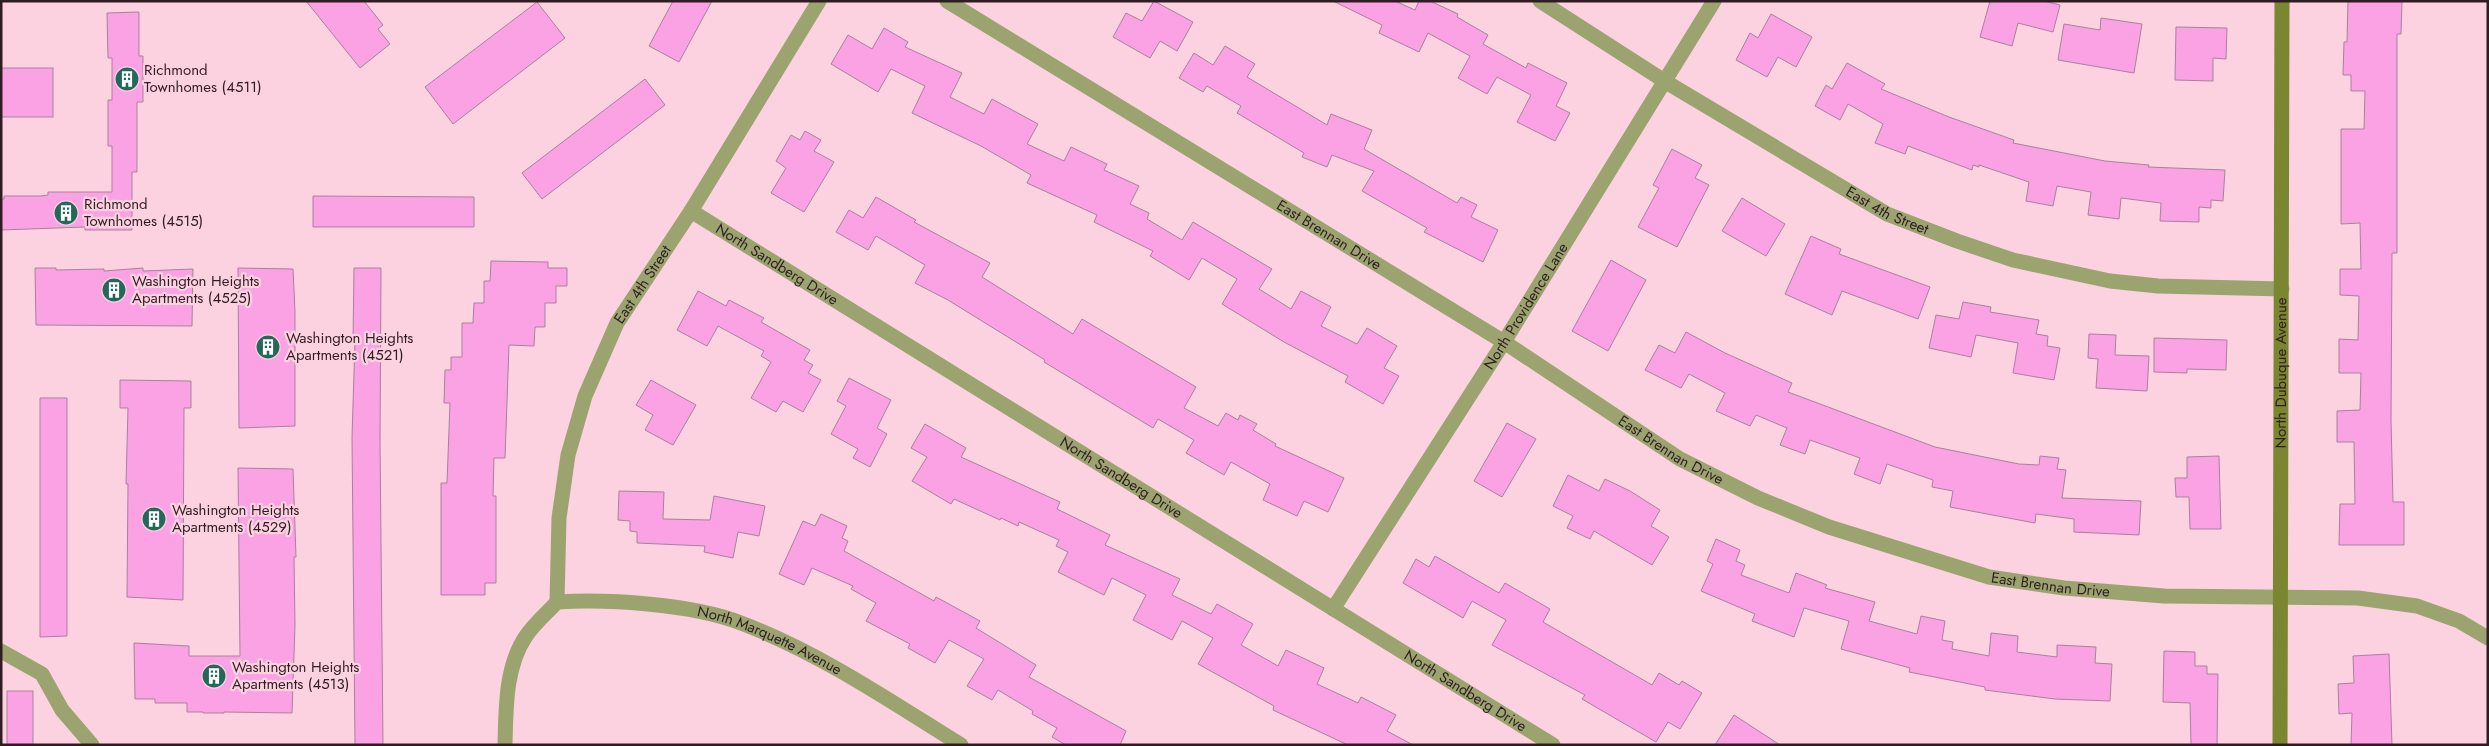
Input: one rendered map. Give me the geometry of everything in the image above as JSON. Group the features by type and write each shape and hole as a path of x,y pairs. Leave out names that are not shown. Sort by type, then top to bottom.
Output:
{"street":[{"name":"East 4th Street","path":"557,602 559,518 568,455 585,396 617,323 691,211 819,1"},
{"name":"East Brennan Drive","path":"948,1 1504,342 1680,459 1758,498 1829,528 1989,576 2064,588 2164,596 2358,598 2417,606 2458,621 2488,638"},
{"name":"East 4th Street","path":"1540,1 1666,82 1887,214 1956,242 2013,260 2110,281 2158,286 2282,289"},
{"name":"North Providence Lane","path":"1333,609 1504,342 1666,82 1714,1"},
{"name":"North Dubuque Avenue","path":"2280,745 2282,598 2282,1"},
{"name":"North Sandberg Drive","path":"691,211 1553,745"},
{"name":"North Marquette Avenue","path":"557,602 599,600 699,612 740,622 847,674 961,745"},
{"path":"506,745 506,712 510,670 526,637 557,602"},
{"path":"1,651 42,674 62,710 92,745"}],"building":[{"path":"306,1 364,1 383,25 378,29 390,44 360,68"},
{"path":"673,1 712,1 679,62 649,46"},
{"path":"1154,1 1193,22 1177,51 1160,41 1150,58 1113,37 1126,13 1142,21"},
{"path":"1333,1 1395,1 1415,10 1419,1 1430,1 1458,14 1457,17 1488,35 1483,44 1526,68 1528,63 1567,83 1556,106 1570,113 1555,141 1517,122 1531,95 1497,77 1487,94 1458,78 1470,56 1428,33 1419,52 1379,33 1382,25"},
{"path":"1990,1 2044,1 2060,5 2053,32 2018,23 2012,46 1980,37"},
{"path":"2348,1 2402,1 2401,34 2397,34 2397,253 2392,253 2391,420 2393,502 2404,502 2404,545 2339,545 2340,504 2355,504 2354,442 2337,442 2337,411 2360,410 2361,373 2339,373 2339,339 2358,340 2359,296 2340,295 2340,269 2361,269 2360,223 2341,224 2341,129 2364,129 2365,91 2351,91 2351,75 2343,75 2344,42 2347,42"},
{"path":"537,2 565,38 453,124 425,87"},
{"path":"139,12 139,56 143,56 143,102 137,102 137,172 132,172 132,230 85,230 85,227 1,230 1,199 4,199 4,196 41,196 48,195 48,192 112,192 112,146 108,146 108,100 112,100 112,58 108,58 107,13"},
{"path":"1771,14 1812,37 1796,67 1778,57 1767,77 1736,60 1750,33 1758,38"},
{"path":"2101,18 2142,24 2134,73 2058,60 2064,24 2100,30"},
{"path":"2176,27 2227,28 2226,59 2213,58 2213,81 2175,80"},
{"path":"884,28 908,42 905,47 962,73 950,97 984,114 992,99 1038,124 1027,144 1064,161 1071,147 1107,164 1104,170 1139,186 1130,204 1149,213 1147,219 1182,240 1193,222 1272,269 1259,289 1291,309 1301,291 1331,307 1321,326 1357,344 1367,328 1397,346 1384,368 1399,376 1383,404 1345,382 1348,376 1284,342 1222,304 1237,279 1202,258 1189,280 1150,256 1153,251 1094,222 1097,215 1027,183 1031,175 981,146 912,113 925,86 891,69 878,92 831,64 848,35 872,49"},
{"path":"1225,46 1255,64 1247,77 1327,125 1331,114 1372,130 1364,149 1457,203 1461,197 1477,205 1471,217 1498,230 1483,262 1424,232 1427,228 1362,191 1374,171 1332,155 1327,167 1302,157 1304,153 1237,113 1241,106 1207,86 1203,92 1179,78 1194,53 1213,65"},
{"path":"1847,63 1885,84 1881,89 1949,117 2014,140 2013,143 2105,161 2149,165 2148,167 2225,170 2223,201 2211,200 2211,208 2199,207 2199,222 2160,221 2161,203 2121,198 2119,219 2088,215 2091,192 2057,186 2053,206 2026,201 2029,182 1979,165 1979,167 1973,165 1972,170 1908,146 1905,154 1875,143 1883,124 1848,104 1840,120 1815,106 1826,85 1832,89"},
{"path":"1,68 53,68 53,117 1,117"},
{"path":"645,79 665,105 542,199 522,173"},
{"path":"805,131 821,140 814,151 834,162 804,212 771,193 786,168 776,161 791,135 800,140"},
{"path":"1672,149 1702,165 1695,178 1709,185 1677,247 1638,227 1659,188 1653,185"},
{"path":"313,196 474,197 474,227 313,227"},
{"path":"876,197 916,220 914,222 990,263 982,277 1073,334 1082,319 1196,387 1184,408 1218,426 1226,413 1238,420 1240,415 1257,424 1253,430 1276,444 1275,446 1344,478 1328,512 1304,501 1297,516 1263,500 1270,484 1231,462 1224,475 1186,453 1194,440 1158,419 1153,428 1044,362 1045,360 948,300 915,283 925,265 876,236 868,250 836,232 849,210 863,218"},
{"path":"1742,198 1785,224 1766,256 1722,231"},
{"path":"1811,236 1841,249 1839,254 1930,287 1918,319 1842,291 1832,315 1785,294"},
{"path":"1611,260 1646,280 1608,351 1572,331"},
{"path":"491,261 548,262 548,268 567,268 567,286 556,286 556,303 545,303 545,327 535,327 534,346 509,345 505,458 494,458 493,496 496,496 496,583 485,583 485,595 441,595 441,483 447,483 450,403 444,403 445,370 451,370 451,357 462,357 462,323 473,323 474,303 484,303 484,281 490,281"},
{"name":"Washington Heights Apartments (4525)","path":"35,268 56,268 56,270 104,269 104,271 143,268 143,271 193,269 192,326 36,325"},
{"name":"Washington Heights Apartments (4521)","path":"238,268 293,269 295,426 239,428"},
{"path":"354,268 381,268 380,441 383,745 355,745 352,437 355,341 353,341"},
{"path":"698,291 726,306 729,300 764,318 761,322 810,350 804,360 813,365 808,373 821,380 803,412 783,401 776,412 751,398 771,362 761,356 764,351 718,326 707,346 677,330"},
{"path":"1963,302 1991,307 1990,312 2039,320 2036,334 2048,336 2047,346 2060,348 2054,380 2013,373 2018,343 1976,335 1971,357 1929,348 1936,315 1959,319"},
{"path":"1686,332 1725,353 1792,383 1788,392 1935,447 2019,464 2039,465 2040,456 2059,458 2057,469 2066,470 2062,498 2141,501 2139,535 2074,532 2074,519 2036,514 2035,523 1950,507 1953,491 1932,487 1933,480 1887,464 1880,484 1854,474 1860,458 1810,440 1805,454 1780,445 1787,428 1756,415 1750,426 1716,411 1725,393 1689,374 1681,388 1645,370 1659,345 1675,353"},
{"path":"2089,334 2116,335 2115,355 2149,356 2147,391 2096,388 2098,359 2088,358"},
{"path":"2154,338 2227,340 2226,370 2187,369 2187,373 2154,372"},
{"path":"849,378 891,400 877,428 887,434 870,467 853,458 858,449 831,434 846,406 837,401"},
{"name":"Washington Heights Apartments (4529)","path":"120,380 191,381 191,408 184,408 183,600 127,597 128,484 126,484 128,408 120,408"},
{"path":"651,380 696,405 673,445 645,430 653,415 636,405"},
{"path":"40,398 67,398 67,636 40,637"},
{"path":"1507,423 1536,439 1502,497 1474,481"},
{"path":"925,424 966,448 961,457 1060,502 1057,509 1110,535 1105,545 1180,579 1172,595 1211,614 1217,604 1253,624 1241,645 1278,666 1286,650 1324,668 1317,684 1358,703 1361,697 1396,715 1387,731 1413,745 1348,745 1273,710 1274,706 1198,664 1213,638 1182,621 1172,640 1133,620 1146,595 1112,578 1104,595 1058,572 1068,552 1056,546 1059,540 1019,522 1018,526 1001,518 1000,520 954,499 951,504 912,481 927,457 911,448"},
{"path":"2219,456 2221,529 2190,529 2189,497 2176,497 2175,478 2187,478 2187,457"},
{"path":"238,468 293,469 296,557 294,557 295,625 292,713 187,712 187,703 155,703 155,699 135,699 134,643 189,646 189,656 240,656"},
{"path":"1568,475 1599,491 1605,479 1630,491 1660,510 1651,526 1669,537 1652,565 1594,531 1590,539 1567,528 1573,516 1553,506"},
{"path":"619,491 664,492 663,519 710,520 714,496 765,506 759,536 738,532 733,558 704,552 705,546 637,543 637,532 630,531 630,521 618,520"},
{"path":"821,514 847,526 842,538 848,541 844,551 934,601 936,597 980,621 976,628 1036,665 1029,677 1126,731 1120,745 1066,745 1052,737 1057,728 1032,714 1033,711 998,690 992,700 967,686 984,659 949,640 935,663 908,648 910,644 866,621 876,603 851,589 853,586 812,568 804,585 779,574 803,521 815,526"},
{"path":"1716,539 1740,550 1736,561 1745,565 1741,575 1789,593 1796,573 1827,585 1825,588 1875,602 1869,621 1917,634 1921,616 1945,621 1942,640 1953,642 1952,649 1989,656 1991,633 2018,636 2017,652 2057,657 2057,645 2096,647 2095,663 2112,664 2110,701 2055,699 1985,690 1985,687 1909,672 1910,668 1841,649 1849,621 1804,608 1794,637 1752,621 1755,614 1701,591 1713,564 1707,561"},
{"path":"1435,556 1499,593 1505,583 1550,609 1543,622 1652,685 1659,673 1679,685 1682,681 1702,693 1680,729 1668,722 1656,742 1582,699 1585,695 1492,645 1506,620 1472,601 1463,618 1403,583 1416,559 1429,567"},
{"path":"2164,651 2195,652 2195,666 2207,666 2207,674 2218,674 2217,745 2191,745 2190,703 2163,702"},
{"path":"2389,654 2392,745 2351,745 2352,713 2339,714 2338,684 2354,683 2353,656"},
{"path":"7,691 33,691 33,745 7,745"},
{"path":"1734,715 1780,745 1715,745"}],"place":[{"name":"Richmond Townhomes (4511)","path":"127,79"},
{"name":"Richmond Townhomes (4515)","path":"66,213"},
{"name":"Washington Heights Apartments (4525)","path":"114,290"},
{"name":"Washington Heights Apartments (4521)","path":"268,347"},
{"name":"Washington Heights Apartments (4529)","path":"154,519"},
{"name":"Washington Heights Apartments (4513)","path":"214,676"}]}
